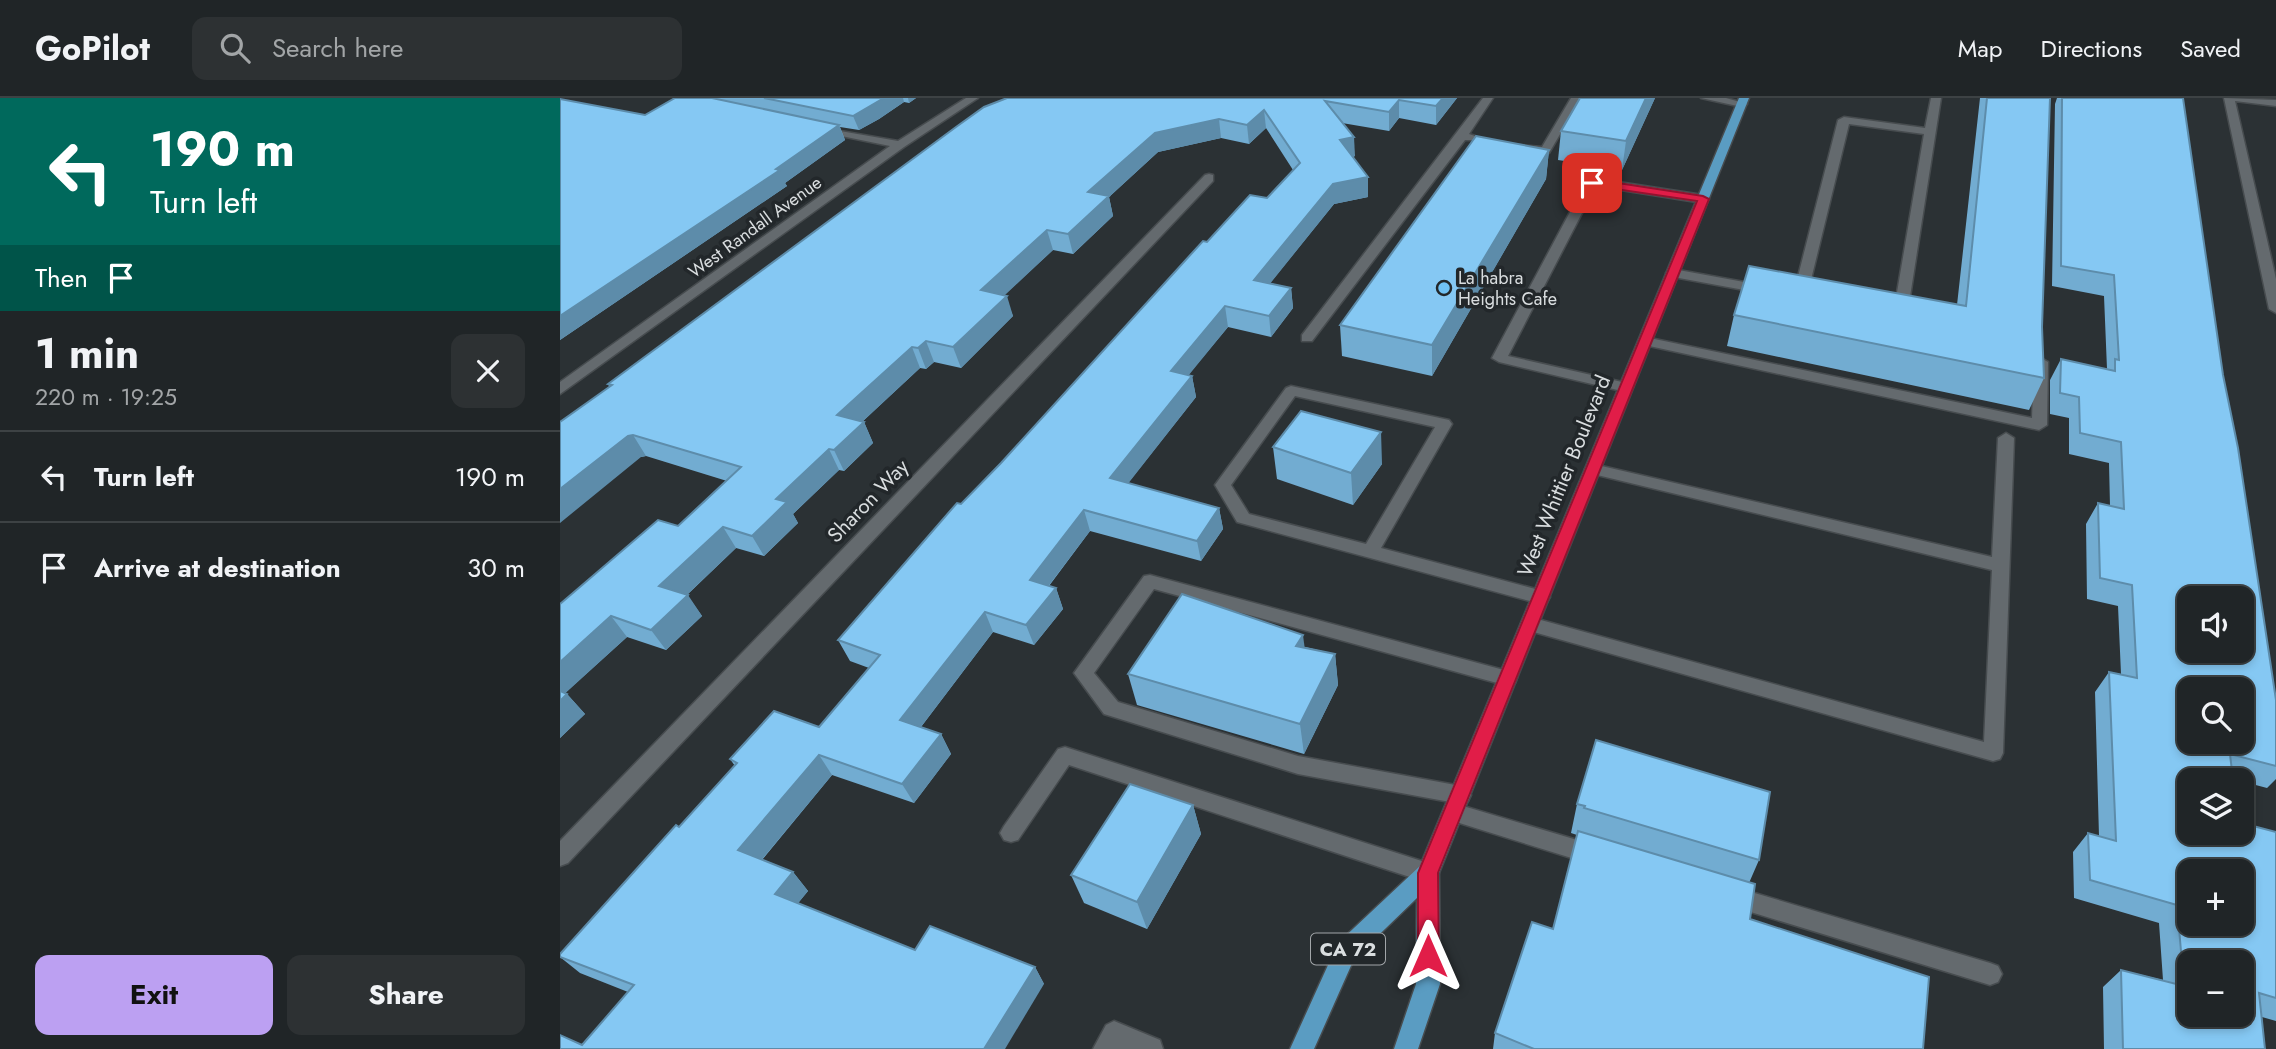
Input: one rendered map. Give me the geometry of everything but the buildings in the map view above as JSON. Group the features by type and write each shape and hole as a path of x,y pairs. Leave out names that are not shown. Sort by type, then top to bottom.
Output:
{"main road":[{"name":"West Whittier Boulevard","path":"1406,1049 1428,984 1428,873 1743,101"},
{"name":"West Whittier Boulevard","path":"1302,1049 1346,951 1428,873"}],"street":[{"name":"West Randall Avenue","path":"560,389 900,145 973,98"},
{"path":"1307,338 1462,136 1488,98"},
{"path":"1509,145 1545,151 1576,98"},
{"path":"1706,98 1743,101"},
{"path":"1889,314 1902,317 1936,98"},
{"path":"2229,98 2276,309"},
{"path":"2238,98 2276,103"},
{"path":"1673,274 1793,295 1844,120 1931,132"},
{"path":"804,126 900,145"},
{"path":"1462,136 1486,140"},
{"name":"Sharon Way","path":"560,856 1209,178"},
{"path":"1626,387 1499,358 1592,183 1703,199"},
{"path":"1645,341 2039,425 2041,343"},
{"path":"1370,552 1444,425 1291,391 1223,485 1243,518 1370,552 1541,597"},
{"path":"1530,624 1993,753 2006,438"},
{"path":"1593,469 2002,566"},
{"path":"1508,678 1150,581 1083,673 1111,708 1297,765 1457,804 1610,860"},
{"path":"1011,833 1065,755 1428,873"},
{"path":"1715,891 1990,974"},
{"path":"1105,1049 1114,1033 1151,1049"}],"place":[{"name":"La habra Heights Cafe","path":"1444,288"}],"route":[{"path":"1428,956 1428,873 1703,199 1592,183"}]}
